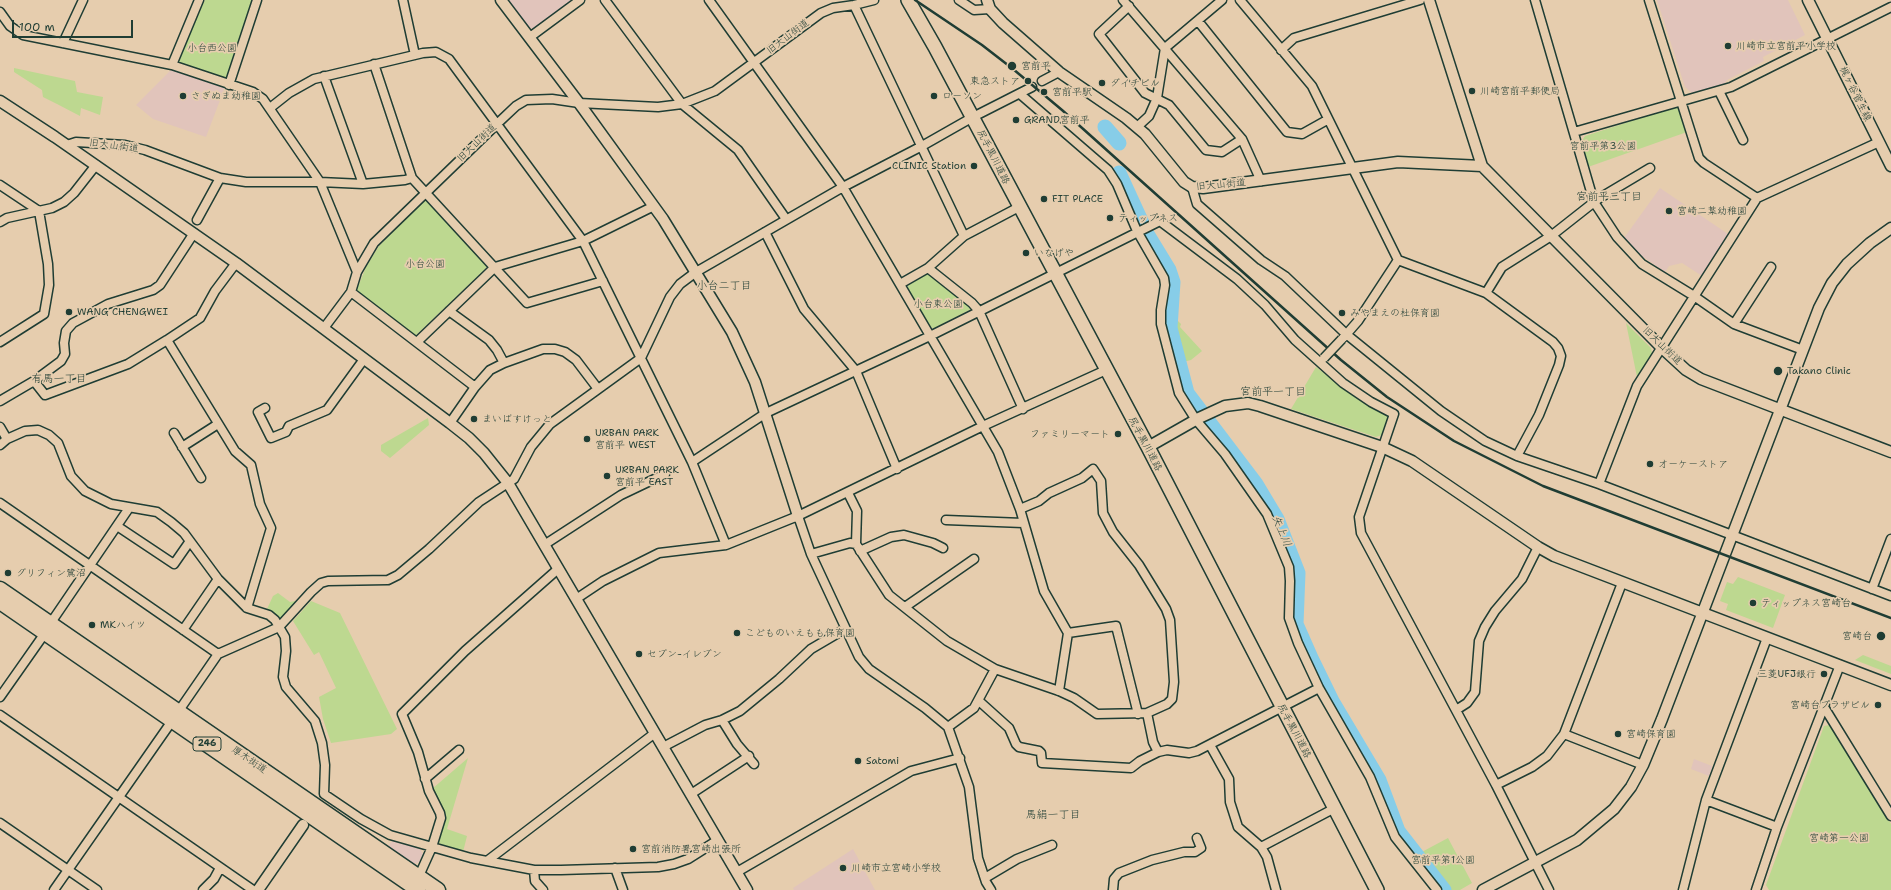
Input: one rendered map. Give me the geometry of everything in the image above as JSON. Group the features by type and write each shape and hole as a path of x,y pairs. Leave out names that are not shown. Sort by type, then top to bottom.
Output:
{"highway":[{"name":"厚木街道","path":"0,589 48,628 176,716 415,886 438,890"},
{"name":"厚木街道","path":"0,602 48,628"}],"main road":[{"name":"尻手黒川道路","path":"908,0 1148,447 1378,890"}],"street":[{"path":"63,43 83,0"},
{"path":"172,65 200,0"},
{"path":"229,85 257,0"},
{"path":"404,0 415,55"},
{"path":"501,0 530,37 654,206 686,254 732,332 756,382 811,554 859,657 869,670 926,708 948,727 969,787 978,858 991,890"},
{"path":"530,37 580,0"},
{"path":"605,0 682,104 738,150 786,219"},
{"path":"709,0 843,187 998,452 1020,508 1023,523 1044,591 1068,633 1059,691"},
{"name":"旧大山街道","path":"351,292 357,272 374,243 425,192 516,106 526,100 552,99 579,103 658,107 682,104 715,91 833,4 854,6 874,0"},
{"path":"959,0 974,10 988,5"},
{"path":"1137,127 1149,116 1157,98 1165,48 1222,0"},
{"path":"1240,0 1312,86 1398,260 1486,293 1553,342 1558,348 1561,356 1559,365 1539,415 1517,456"},
{"path":"1281,50 1294,38 1420,0"},
{"name":"旧大山街道","path":"1429,0 1482,166 1662,348 1686,370 1701,379 1891,452"},
{"path":"1535,0 1594,202 1617,237 1642,264 1694,296 1734,324 1803,350"},
{"path":"1649,0 1683,102 1699,158 1704,163 1757,198"},
{"name":"梶ヶ谷菅生線","path":"1808,0 1891,166"},
{"path":"1242,139 1222,152 1206,150 1168,105 1145,93 1098,34 1126,3 1242,139 1261,181"},
{"name":"旧大山街道","path":"988,5 1016,36 1059,72 1145,134 1184,182 1192,187 1203,188 1261,181 1398,162 1482,166"},
{"path":"854,6 964,236"},
{"path":"1574,132 1731,87 1891,6"},
{"path":"0,12 10,26 23,35 172,65 253,92 270,108 320,182 357,272"},
{"path":"1198,21 1287,132 1302,134 1328,120"},
{"path":"270,108 288,93 314,79 324,76 415,55 436,52 449,59 498,123 583,241 692,462 726,545"},
{"path":"374,64 412,178 527,303 603,280"},
{"path":"1042,81 1059,72"},
{"path":"324,76 363,184"},
{"path":"54,890 69,871 118,797 218,654 279,627 315,587 321,583 328,581 388,580 398,575 429,549 479,502 514,479 531,448 550,424 641,358 670,297 680,284 696,272 843,187 922,146 972,117 1032,87"},
{"path":"1719,91 1743,140"},
{"path":"1020,94 1108,170 1143,229 1164,278 1165,285 1161,310 1161,324 1168,358 1179,393 1201,417 1267,514 1289,567 1289,618 1319,688 1370,777 1395,838 1437,890"},
{"path":"0,101 67,145 236,263 450,423 474,443 508,483 747,890"},
{"name":"旧大山街道","path":"67,145 76,142 125,145 145,150 220,178 246,182 320,182 363,184 412,178"},
{"path":"1599,484 1637,386 1757,198 1879,142"},
{"path":"0,222 7,218 52,208 64,202 74,193 96,165"},
{"path":"1486,293 1502,268 1551,236 1594,202 1650,168"},
{"path":"197,220 220,178"},
{"path":"0,185 39,211 48,264 47,304 44,314 0,342"},
{"path":"1192,187 1197,204 1261,260 1285,276 1344,337 1441,411 1484,441 1517,456 1599,484 1891,596"},
{"path":"416,342 495,267 583,241 654,206"},
{"path":"900,284 928,268 964,236 1019,207"},
{"path":"692,462 766,413 930,336 1143,229 1160,222 1237,278 1266,305 1295,340 1322,360 1343,383 1371,402 1394,414 1359,517 1361,533 1496,785 1546,888"},
{"path":"1483,890 1577,840 1601,821 1624,798 1643,765 1662,719 1818,308 1832,283 1847,264 1870,243 1891,228"},
{"path":"765,232 804,309 856,371 897,469"},
{"path":"0,401 34,381 62,361 65,354 64,343 66,331 73,323 108,304 153,290 160,285 194,233"},
{"path":"1322,360 1358,321 1398,260"},
{"path":"34,381 45,395 128,364 200,318 215,291 236,263"},
{"path":"1734,324 1771,267"},
{"path":"928,268 972,303 979,311 1023,409"},
{"path":"324,328 351,292 475,387"},
{"path":"449,311 489,340 497,350 504,363"},
{"path":"167,340 235,451 251,465 260,504 271,528 247,608"},
{"path":"450,423 486,374 504,363 543,349 555,349 565,352 576,360 598,389"},
{"path":"265,408 258,412 271,438 286,432 289,426 327,410 364,359"},
{"path":"576,599 603,581 659,553 726,545 798,516 983,426 1106,370"},
{"path":"1148,447 1201,417 1225,406 1248,403 1382,447 1412,461 1538,547 1554,556 1891,684"},
{"path":"182,447 218,424"},
{"path":"0,427 7,439"},
{"path":"0,445 7,439 25,431 38,430 49,435 58,443 71,476 85,491 111,504 157,512 171,522 190,541 218,579 247,608 269,615 275,620 285,637 286,651 282,677 286,687 315,721 322,743 325,765 324,794 390,835 487,861 534,870 615,868 674,864 688,859 718,840"},
{"path":"174,432 201,478"},
{"path":"848,493 857,511 856,544 889,595 947,641 995,669 1059,691 1074,698 1097,714 1147,714 1167,704 1172,699 1174,682 1170,620 1166,609 1138,565 1113,532 1103,513 1101,481 1093,469 1082,478 1049,493 1039,501 1020,508"},
{"path":"544,545 621,495 665,474"},
{"path":"0,504 218,654"},
{"path":"0,697 129,508"},
{"path":"946,520 1023,523"},
{"path":"117,526 174,564 190,541"},
{"path":"860,551 891,537 904,535 943,548"},
{"path":"1872,589 1891,539"},
{"path":"811,554 850,542 856,544"},
{"path":"1456,710 1467,703 1475,692 1479,641 1485,627 1495,611 1522,579 1538,547"},
{"path":"905,607 974,559"},
{"path":"415,886 432,847 441,818 418,752 402,714 461,655 558,569"},
{"path":"183,630 218,579"},
{"path":"1496,785 1532,767 1546,756 1564,734 1622,582"},
{"path":"1068,633 1116,626 1138,714"},
{"path":"663,747 705,725 722,720 740,711 780,679 811,649 845,629"},
{"path":"1684,890 1706,800 1767,638"},
{"path":"1756,890 1777,827 1840,665"},
{"path":"948,727 974,708 995,669"},
{"path":"979,701 1009,728 1016,744 1019,747 1039,751 1041,753 1042,763 1131,768 1140,760 1158,752 1167,750 1189,753 1210,745 1319,688"},
{"path":"1824,707 1891,816"},
{"path":"1147,714 1153,742 1158,752"},
{"path":"0,715 253,890"},
{"path":"722,720 754,764"},
{"path":"487,861 655,733"},
{"path":"1564,734 1643,765"},
{"path":"1210,745 1229,779 1230,802 1238,827 1261,847 1267,857 1276,890"},
{"path":"426,778 459,750"},
{"path":"691,794 748,756"},
{"path":"737,872 910,771 960,758"},
{"path":"1706,800 1777,827"},
{"path":"1261,847 1335,808"},
{"path":"0,823 97,890"},
{"path":"258,890 303,825"},
{"path":"1112,890 1114,879 1119,873 1152,860 1184,852 1196,852 1201,848 1197,838"},
{"path":"985,878 1017,859 1052,845"},
{"path":"203,890 214,879 220,868"},
{"path":"615,868 623,890"},
{"path":"534,870 535,881 543,890"}],"shaded area":[{"path":"507,0 571,0 534,29 528,27"},
{"name":"川崎市立宮前平小学校","path":"1657,0 1788,0 1805,35 1763,57 1764,61 1727,80 1724,84 1692,93 1685,87"},
{"name":"さぎぬま幼稚園","path":"171,70 225,87 206,137 153,119 136,105"},
{"name":"宮崎二葉幼稚園","path":"1660,188 1728,234 1702,276 1682,263 1669,266 1665,272 1642,256 1624,238"},
{"path":"1694,759 1712,766 1709,776 1691,769"},
{"path":"392,841 420,849 423,854 419,862 414,864 388,846"},
{"name":"川崎市立宮崎小学校","path":"853,849 875,890 794,890 793,888"}],"green space":[{"name":"小台西公園","path":"205,0 254,0 230,76 226,79 180,65 178,59"},
{"path":"14,68 75,81 77,92 103,97 100,115 81,108 80,116 43,97 42,90 14,72"},
{"name":"宮前平第3公園","path":"1675,107 1681,110 1687,132 1588,167 1582,141 1585,136"},
{"name":"小台公園","path":"424,201 430,201 486,263 486,268 416,335 412,335 359,295 357,289 366,267 379,246"},
{"name":"小台東公園","path":"926,273 933,275 971,305 971,309 934,328 928,327 907,289 909,283"},
{"path":"1174,317 1181,324 1180,327 1202,351 1191,360 1183,362 1172,328"},
{"path":"1626,323 1651,348 1652,354 1637,377"},
{"path":"1316,367 1343,388 1385,412 1388,417 1382,435 1376,437 1291,409"},
{"path":"428,418 429,425 390,458 381,451 381,445"},
{"name":"ティップネス宮崎台","path":"1738,577 1785,595 1773,628 1726,610 1728,604 1720,601 1727,582 1733,584"},
{"path":"278,593 290,602 295,601 297,603 283,618 277,618 267,609 273,596"},
{"path":"311,601 340,613 397,729 391,734 331,743 323,719 319,697 336,688 319,652 314,655 293,621"},
{"path":"1863,655 1891,666 1891,674 1855,660"},
{"name":"宮崎第一公園","path":"1830,725 1891,824 1891,890 1769,890 1766,885 1824,726"},
{"path":"468,758 447,829 467,836 463,852 438,843 436,840 444,816 432,789"},
{"name":"宮前平第1公園","path":"1448,838 1472,883 1460,890 1450,890 1418,854"}],"waterway":[{"name":"矢上川","path":"1105,127 1119,143"},
{"name":"矢上川","path":"1119,173 1147,234 1169,270 1173,282 1170,328 1187,393 1256,484 1277,519 1298,573 1296,624 1311,658 1332,701 1379,780 1398,831 1444,890"}],"railway":[{"path":"915,0 982,45 1062,110 1341,360 1387,397 1454,441 1543,486 1891,618"}],"place":[{"name":"川崎市立宮前平小学校","path":"1728,46"},
{"name":"宮前平","path":"1012,66"},
{"name":"東急ストア","path":"1028,81"},
{"name":"ダイチビル","path":"1102,83"},
{"name":"川崎宮前平郵便局","path":"1472,91"},
{"name":"宮前平駅","path":"1044,92"},
{"name":"さぎぬま幼稚園","path":"183,96"},
{"name":"ローソン","path":"934,96"},
{"name":"GRAND宮前平","path":"1016,120"},
{"name":"CLINIC Station","path":"974,166"},
{"name":"FIT PLACE","path":"1044,199"},
{"name":"宮崎二葉幼稚園","path":"1669,211"},
{"name":"ティップネス","path":"1110,218"},
{"name":"いなげや","path":"1026,253"},
{"name":"WANG CHENGWEI","path":"69,312"},
{"name":"みやまえの杜保育園","path":"1342,313"},
{"name":"Takano Clinic","path":"1778,371"},
{"name":"まいばすけっと","path":"474,419"},
{"name":"ファミリーマート","path":"1118,434"},
{"name":"URBAN PARK 宮前平 WEST","path":"587,439"},
{"name":"オーケーストア","path":"1650,464"},
{"name":"URBAN PARK 宮前平 EAST","path":"607,476"},
{"name":"グリフィン鷺沼","path":"8,573"},
{"name":"ティップネス宮崎台","path":"1753,603"},
{"name":"MKハイツ","path":"92,625"},
{"name":"こどものいえもも保育園","path":"737,633"},
{"name":"宮崎台","path":"1881,636"},
{"name":"セブン-イレブン","path":"639,654"},
{"name":"三菱UFJ銀行","path":"1824,674"},
{"name":"宮崎台プラザビル","path":"1878,705"},
{"name":"宮崎保育園","path":"1618,734"},
{"name":"Satomi","path":"858,761"},
{"name":"宮前消防署宮崎出張所","path":"633,849"},
{"name":"川崎市立宮崎小学校","path":"843,868"}],"district":[{"name":"宮前平三丁目","path":"1609,197"},
{"name":"小台二丁目","path":"724,286"},
{"name":"有馬一丁目","path":"59,379"},
{"name":"宮前平一丁目","path":"1273,392"},
{"name":"馬絹一丁目","path":"1053,815"}]}
